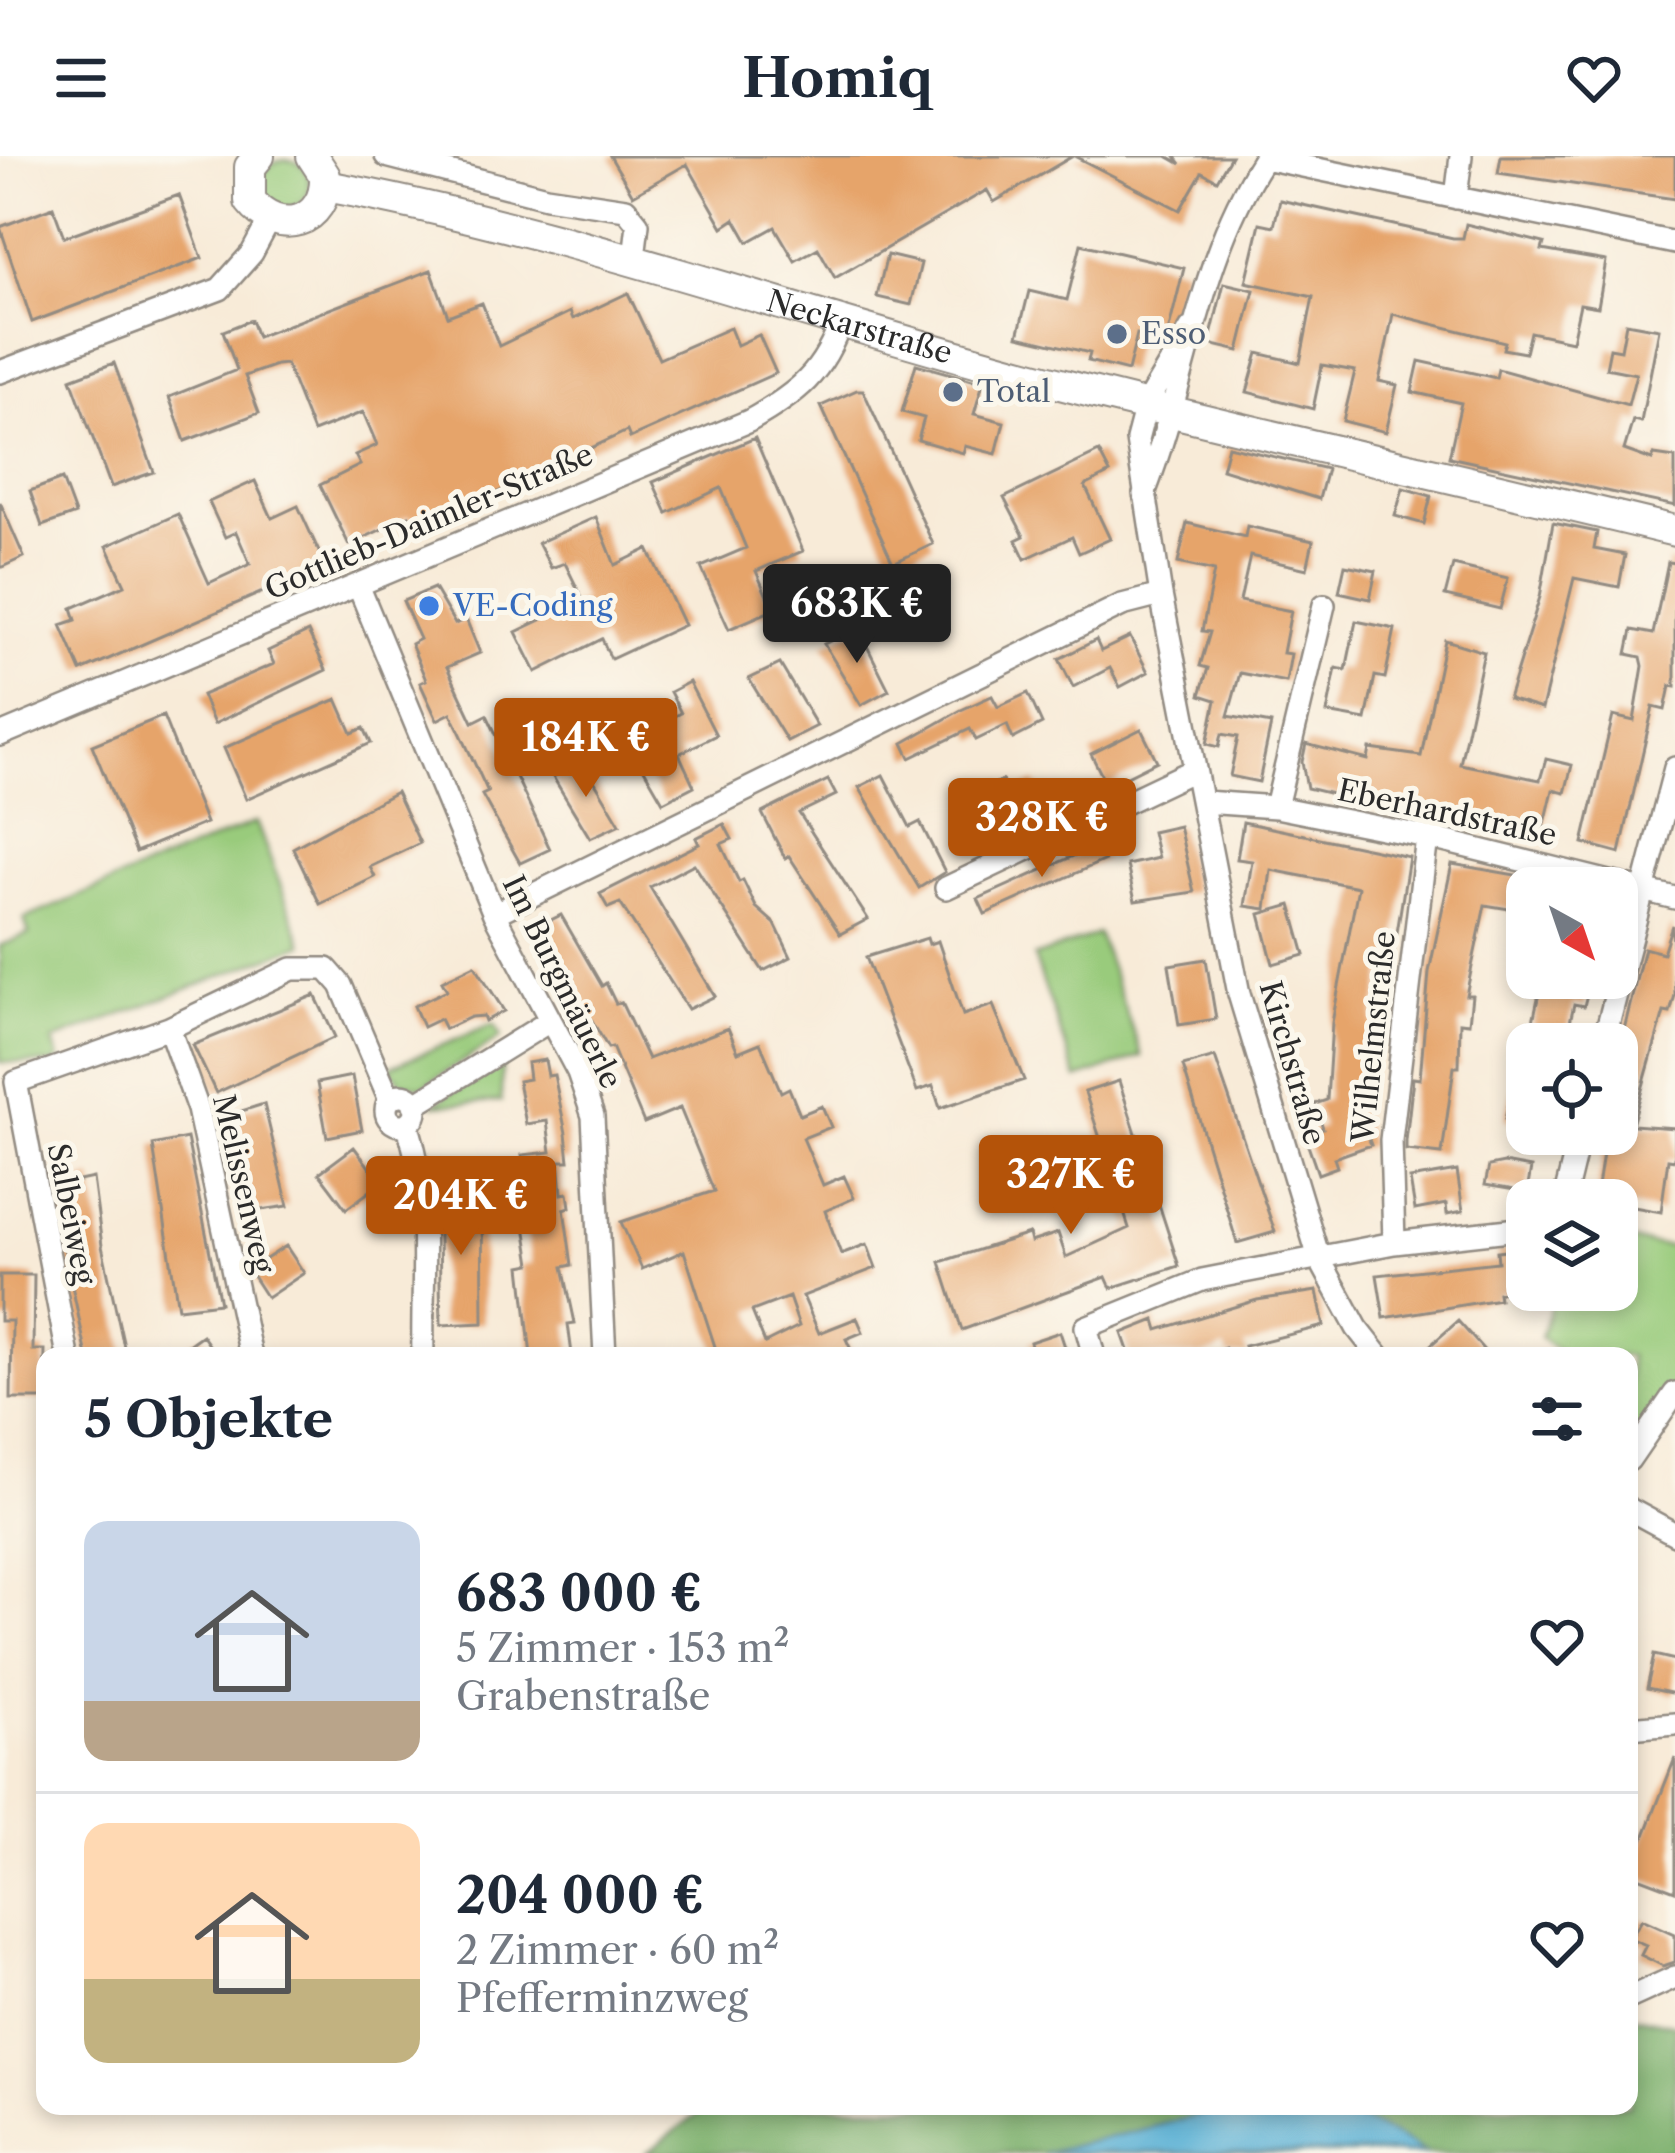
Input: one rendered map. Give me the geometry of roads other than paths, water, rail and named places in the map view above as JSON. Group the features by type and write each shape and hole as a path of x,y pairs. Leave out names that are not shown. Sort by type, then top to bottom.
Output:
{"main road":[{"path":"247,160 250,201 269,221 286,224 310,216 326,186 312,156"},
{"name":"Neckarstraße","path":"326,186 441,208 634,257 1066,385 1675,531"}],"street":[{"path":"386,156 546,197 626,208 638,224 634,257"},
{"path":"1456,199 1461,156"},
{"path":"1263,157 1675,243"},
{"name":"Kirchstraße","path":"1263,157 1238,199 1162,405 1143,498 1239,994 1319,1258 1372,1347"},
{"path":"0,372 220,289 252,253 269,221"},
{"name":"Gottlieb-Daimler-Straße","path":"0,735 781,403 820,370 842,319"},
{"name":"Im Burgmäuerle","path":"358,585 494,914 578,1072 593,1116 604,1347"},
{"path":"494,914 1123,605 1160,595"},
{"path":"1276,808 1324,605"},
{"path":"1608,1023 1675,768"},
{"path":"946,888 1194,770"},
{"name":"Eberhardstraße","path":"1204,802 1276,808 1427,838 1642,886 1675,898"},
{"name":"Wilhelmstraße","path":"1394,1243 1391,1140 1427,838"},
{"path":"8,1081 169,1028 292,968 327,969 341,986 390,1100 389,1120 410,1114 548,1022"},
{"name":"Melissenweg","path":"169,1028 198,1109 248,1347"},
{"name":"Salbeiweg","path":"8,1081 66,1347"},
{"path":"410,1114 422,1200 423,1347"},
{"path":"1092,1347 1086,1327 1202,1280 1394,1243 1506,1230"},
{"path":"1638,1447 1675,1393"},
{"path":"1638,1514 1675,1534"},
{"path":"1638,1727 1675,1724"},
{"path":"1638,1994 1675,1977"}],"water":[{"path":"1201,2115 1344,2115 1425,2153 1043,2153"}],"place":[{"name":"Esso","path":"1117,334"},
{"name":"Total","path":"953,392"},
{"name":"VE-Coding","path":"429,606"}]}
